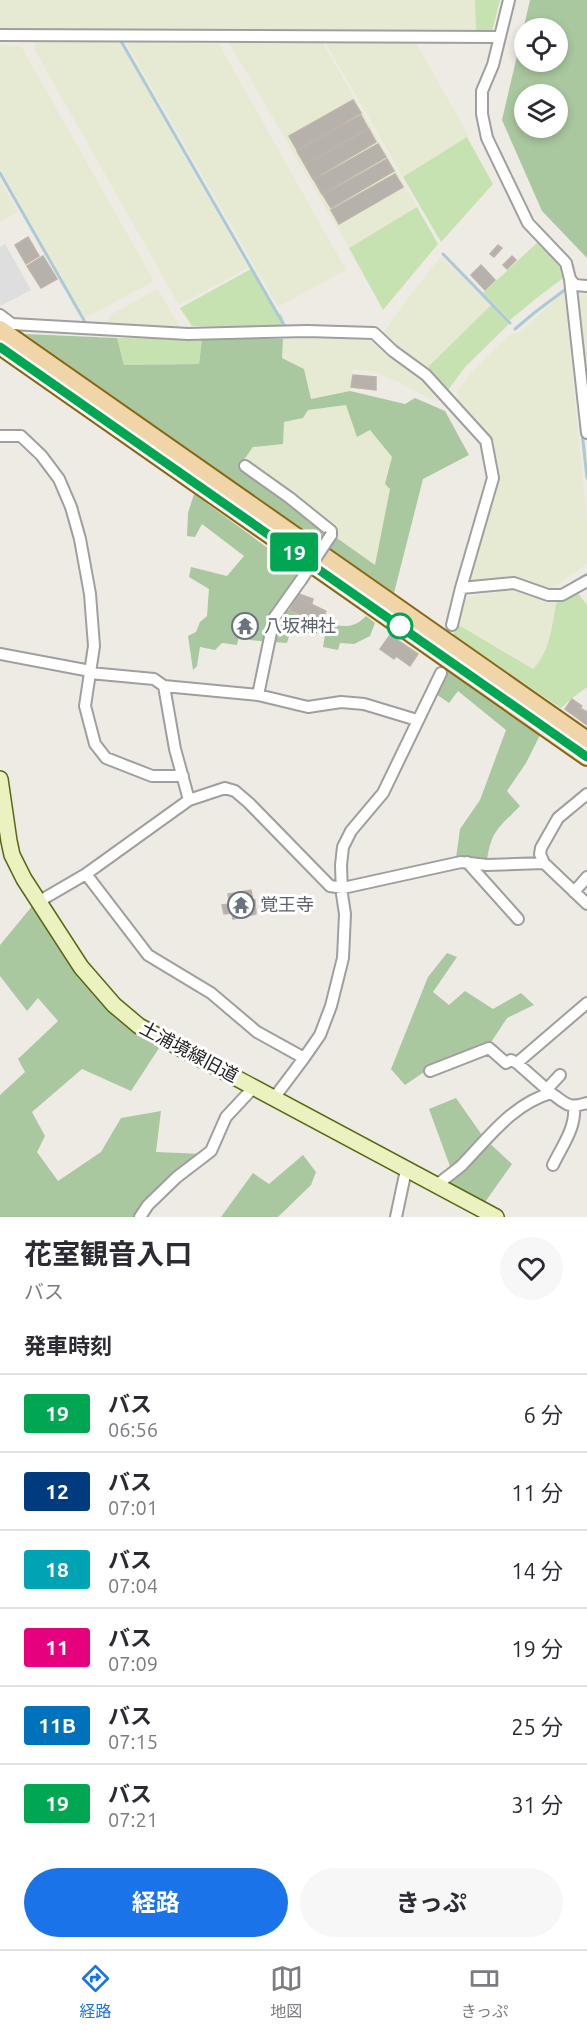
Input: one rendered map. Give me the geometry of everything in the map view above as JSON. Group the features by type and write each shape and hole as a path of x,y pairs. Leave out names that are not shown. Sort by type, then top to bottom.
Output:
{"main road":[{"path":"2,330 397,616 587,758"},
{"path":"397,616 587,740"}],"street":[{"path":"509,0 493,65 482,91 482,114 487,138 528,223 566,263 570,279 587,433"},
{"path":"0,35 499,37"},
{"path":"570,279 575,285 587,286"},
{"path":"2,330 188,334 307,331 374,333 393,351 426,375 486,441 494,478 452,625"},
{"path":"0,436 21,436 41,455 59,479 71,507 80,539 90,594 94,646 85,706 95,744 106,758 152,776 183,776"},
{"path":"245,466 331,531 331,535 274,618 258,695"},
{"path":"461,588 514,583 548,595 562,595 584,584 587,597"},
{"path":"0,654 85,670 90,673 154,679 164,686 258,695 308,707 341,702 364,704 417,720"},
{"path":"274,1098 304,1058 326,1021 338,981 343,958 341,865 343,847 351,831 383,794 441,674"},
{"path":"164,686 189,800"},
{"name":"土浦境線旧道","path":"0,779 12,855 38,902 81,967 114,1005 139,1026 495,1217"},
{"path":"38,902 86,874 189,800 225,788 235,791 330,886 343,888 461,862 487,865 544,862"},
{"path":"587,794 558,818 540,854 544,862 587,904"},
{"path":"467,862 518,919"},
{"path":"86,874 148,955 211,993 256,1032 304,1058"},
{"path":"574,892 587,877"},
{"path":"517,1063 587,1003"},
{"path":"430,1071 489,1048 506,1063 511,1060 517,1063 549,1091 574,1107 587,1103"},
{"path":"437,1185 460,1167 505,1120 549,1091 560,1075"},
{"path":"140,1217 148,1205 177,1177 211,1151 226,1118 254,1087"},
{"path":"553,1165 572,1128 575,1119 574,1107"},
{"path":"396,1217 406,1170"}],"green space":[{"path":"0,0 475,0 476,32 0,30"},
{"path":"475,0 500,0 492,32 476,32"},
{"path":"530,0 587,0 587,258 542,211 502,120 514,69 514,72 568,72 568,18 526,18"},
{"path":"228,41 323,43 417,207 349,248"},
{"path":"36,42 120,42 248,268 179,305 34,49"},
{"path":"325,42 416,43 469,136 403,177"},
{"path":"126,43 219,44 346,270 278,307"},
{"path":"0,45 21,46 154,281 85,318 0,169"},
{"path":"467,137 493,184 441,242 403,177"},
{"path":"0,180 18,212 0,222"},
{"path":"417,207 438,244 383,310 349,248"},
{"path":"539,241 554,255 565,274 562,279 510,320 483,293"},
{"path":"441,256 491,305 428,367 381,336"},
{"path":"251,269 278,314 281,314 287,328 192,326 180,308"},
{"path":"158,289 180,328 106,323 110,315"},
{"path":"564,292 587,519 587,564 555,586 544,590 472,582 469,578 498,480 487,434 459,405 457,391 470,374 509,335 519,332"},
{"path":"575,292 587,292 587,396"},
{"path":"491,305 509,324 466,366 448,390 428,367"},
{"path":"25,334 117,338 124,365 199,364 202,339 283,339 282,358 304,369 311,399 350,391 405,404 415,398 445,411 469,455 423,479 394,593","holes":["346,405 357,437 370,430 392,457 385,484 390,489 375,565 238,468 253,447 283,444 284,422 303,418 308,410"]},
{"path":"369,336 426,379 440,399 436,402 394,380 370,371 353,370 350,391 311,399 304,369 282,358 283,339"},
{"path":"117,338 202,339 199,364 124,365"},
{"path":"346,405 357,436 370,430 392,457 385,484 390,489 375,565 238,467 253,446 284,422 303,418 308,410"},
{"path":"194,494 302,573 281,606 320,626 316,635 291,630 287,643 249,640 249,620 243,618 237,645 222,643 215,650 200,647 197,666 193,670 188,636 196,632 200,622 207,616 209,589 189,577 191,567 227,576 244,556 202,524 195,537 187,536 188,513"},
{"path":"516,589 556,603 549,642 539,664 533,670 457,624 467,597"},
{"path":"577,592 587,605 587,687 561,708 453,636 457,624 533,669 547,647 556,603"},
{"path":"366,616 375,623 370,636 354,644 340,643 338,650 323,647 327,623 348,626"},
{"path":"448,671 540,735 526,763 507,791 520,806 502,824 494,836 487,861 456,858 460,829 480,800 506,730 458,691 449,703 436,694"},
{"path":"33,905 72,965 161,1045 131,1091 82,1069 32,1112 45,1136 37,1152 58,1181 101,1152 121,1118 161,1111 156,1152 203,1154 137,1217 0,1217 0,1095 25,1072 18,1059 58,1021 38,998 27,1011 0,976 0,945"},
{"path":"447,953 457,957 433,992 449,1005 465,991 493,1009 521,993 534,1005 507,1018 490,1044 427,1070 405,1085 391,1069 428,977"},
{"path":"456,1098 484,1138 512,1164 483,1205 446,1185 451,1169 429,1109"},
{"path":"303,1155 316,1172 311,1185 278,1217 221,1217 253,1173 269,1184"}],"shaded area":[{"path":"5,244 31,290 0,306 0,247"}],"building":[{"path":"353,100 361,113 297,150 289,136"},
{"path":"361,115 368,128 305,165 297,151"},
{"path":"369,129 376,142 313,179 305,165"},
{"path":"378,144 386,157 322,194 314,180"},
{"path":"387,159 394,171 331,208 323,195"},
{"path":"395,174 403,187 339,224 331,210"},
{"path":"28,237 39,256 26,264 15,245"},
{"path":"498,245 502,248 494,257 490,254"},
{"path":"43,256 57,279 41,288 27,266"},
{"path":"512,256 516,260 507,269 503,265"},
{"path":"481,265 495,280 485,290 471,275"},
{"path":"353,375 376,377 376,390 351,387"},
{"path":"299,594 313,599 312,603 298,598"},
{"path":"296,597 326,611 320,624 290,610"},
{"name":"八坂神社","path":"241,615 254,619 248,638 236,634"},
{"path":"390,635 418,654 410,666 380,649"},
{"path":"572,699 587,712 587,725 565,709"},
{"name":"覚王寺","path":"251,890 253,900 255,900 256,914 233,919 232,913 224,914 222,905 230,904 228,894"}],"waterway":[{"path":"121,41 285,327"},
{"path":"0,173 85,322"},
{"path":"443,254 510,323"},
{"path":"515,329 566,289 566,291"},
{"path":"582,432 587,478"},
{"path":"573,583 587,574"}],"bus line":[{"name":"19","path":"0,347 587,757"}],"place":[{"name":"八坂神社","path":"245,626"},
{"name":"覚王寺","path":"241,905"}]}
